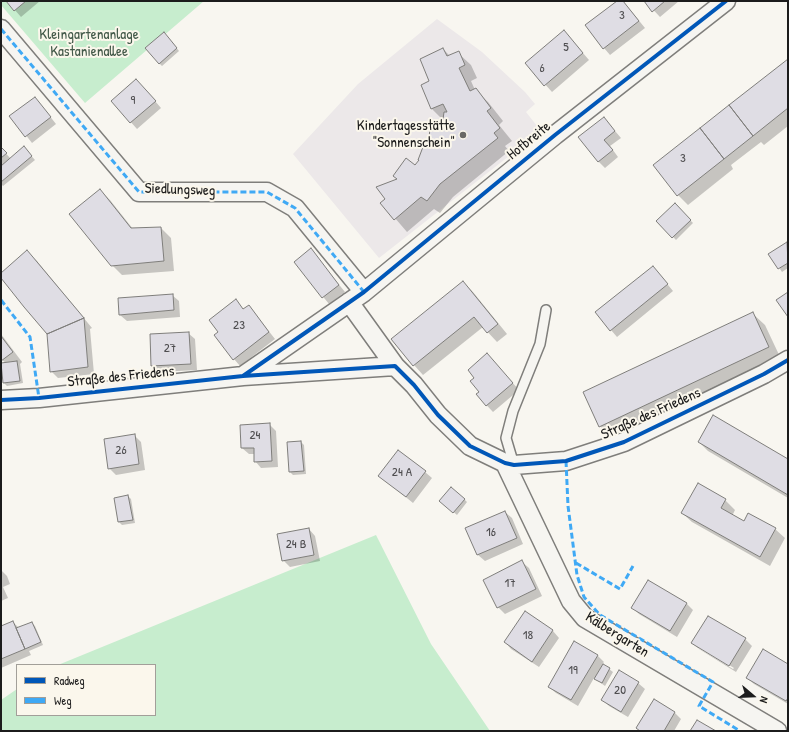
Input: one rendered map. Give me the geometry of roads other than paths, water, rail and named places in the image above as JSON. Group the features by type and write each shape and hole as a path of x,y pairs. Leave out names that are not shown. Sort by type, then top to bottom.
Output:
{"street":[{"name":"Hofbreite","path":"349,302 364,292 555,135 726,1"},
{"name":"Siedlungsweg","path":"1,29 139,192 267,192 296,208 364,292"},
{"path":"349,302 394,366 414,385 438,415 470,446 510,464"},
{"name":"Straße des Friedens","path":"243,376 349,302"},
{"name":"Straße des Friedens","path":"510,464 566,461 624,442 764,374 788,360"},
{"name":"Straße des Friedens","path":"1,400 39,398 243,376 394,366"},
{"name":"Kälbergarten","path":"510,464 571,601 585,618 777,731"}],"lane":[{"path":"510,464 506,438 514,411 540,344 546,310"}],"place":[{"name":"Kindertagesstätte \"Sonnenschein\"","path":"463,135"}],"park label":[{"name":"Kleingartenanlage Kastanienallee","path":"89,44"}]}
